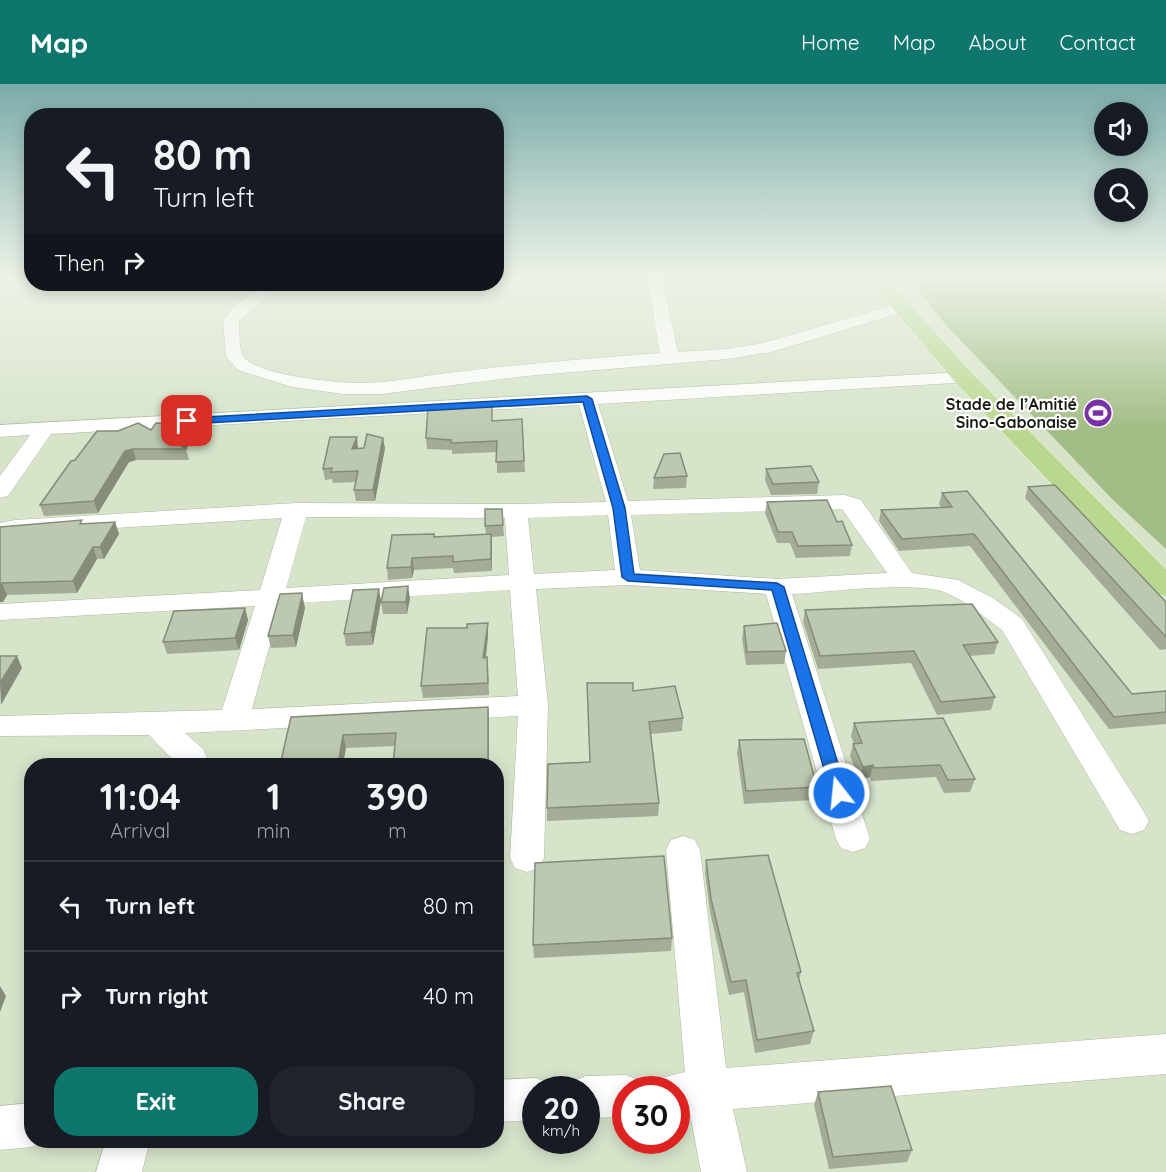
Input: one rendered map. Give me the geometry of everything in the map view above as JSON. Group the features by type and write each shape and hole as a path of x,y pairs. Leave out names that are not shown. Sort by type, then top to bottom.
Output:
{"main road":[{"path":"920,329 964,378 1166,587"}],"street":[{"path":"231,329 237,360 255,373 313,385 354,389 374,389 427,380 670,357 727,354 765,348 830,329"},
{"path":"664,329 670,357"},
{"path":"0,431 964,378"},
{"path":"587,399 619,508 628,577"},
{"path":"0,491 45,429"},
{"path":"0,530 99,521 296,510 516,511 845,502 853,505 904,580"},
{"path":"234,720 296,510"},
{"path":"516,511 533,705 527,858"},
{"path":"0,612 373,589 628,577 777,587 904,580 949,585 984,604 1012,624 1132,821"},
{"path":"777,587 853,839"},
{"path":"0,726 156,724 533,705"},
{"path":"156,724 192,758"},
{"path":"683,850 692,1093 724,1172"},
{"path":"692,1093 1166,1054"},
{"path":"504,1101 522,1100"},
{"path":"0,1128 24,1126"},
{"path":"119,1172 126,1148"}],"green space":[{"name":"Stade de l’Amitié Sino-Gabonaise","path":"950,329 1166,329 1166,549 1113,500"}],"building":[{"path":"492,402 492,421 522,419 524,461 496,462 497,441 451,443 451,440 426,438 428,405"},
{"path":"138,423 151,430 156,423 183,424 178,429 189,429 179,445 187,449 125,451 94,501 40,505 71,461 75,460 97,431 118,431"},
{"path":"367,434 383,438 373,490 354,490 358,471 331,472 332,468 323,469 330,437 357,437 352,449 364,448"},
{"path":"680,453 687,476 654,478 664,454"},
{"path":"811,466 819,482 773,484 766,469"},
{"path":"1055,485 1166,602 1166,637 1028,487"},
{"path":"967,491 1132,694 1166,691 1166,712 1114,717 974,534 902,539 881,510 952,507 942,493"},
{"path":"827,500 837,522 842,521 852,545 798,546 792,532 778,532 767,502"},
{"path":"485,509 502,509 503,525 485,526"},
{"path":"82,520 80,524 115,522 100,547 93,547 73,581 2,583 0,586 0,527"},
{"path":"434,534 434,537 491,534 491,559 453,562 453,556 412,558 411,567 387,568 392,535"},
{"path":"408,586 406,602 381,602 384,588"},
{"path":"379,589 371,632 344,634 353,590"},
{"path":"302,593 293,635 268,636 280,594"},
{"path":"972,604 998,642 963,645 995,697 941,702 914,651 820,656 805,610"},
{"path":"245,608 235,638 163,642 174,611"},
{"path":"488,623 483,658 487,657 488,683 421,686 427,628 467,628 467,624"},
{"path":"777,623 786,651 747,652 744,626"},
{"path":"0,656 17,656 0,683"},
{"path":"587,683 633,683 633,691 675,686 683,718 649,722 659,803 547,808 548,764 590,762"},
{"path":"488,707 488,758 394,758 396,733 343,735 339,758 282,758 291,717"},
{"path":"943,718 975,779 948,780 940,765 863,767 853,744 862,743 854,723"},
{"path":"804,739 817,787 746,791 739,740"},
{"path":"768,855 801,972 797,973 814,1031 757,1040 746,980 731,982 711,899 706,860"},
{"path":"664,856 672,938 533,945 535,863"},
{"path":"891,1086 912,1150 833,1157 818,1092"}],"place":[{"name":"Stade de l’Amitié Sino-Gabonaise","path":"1098,413"}],"route":[{"path":"187,421 587,399 619,508 628,577 777,587 839,793"}]}
